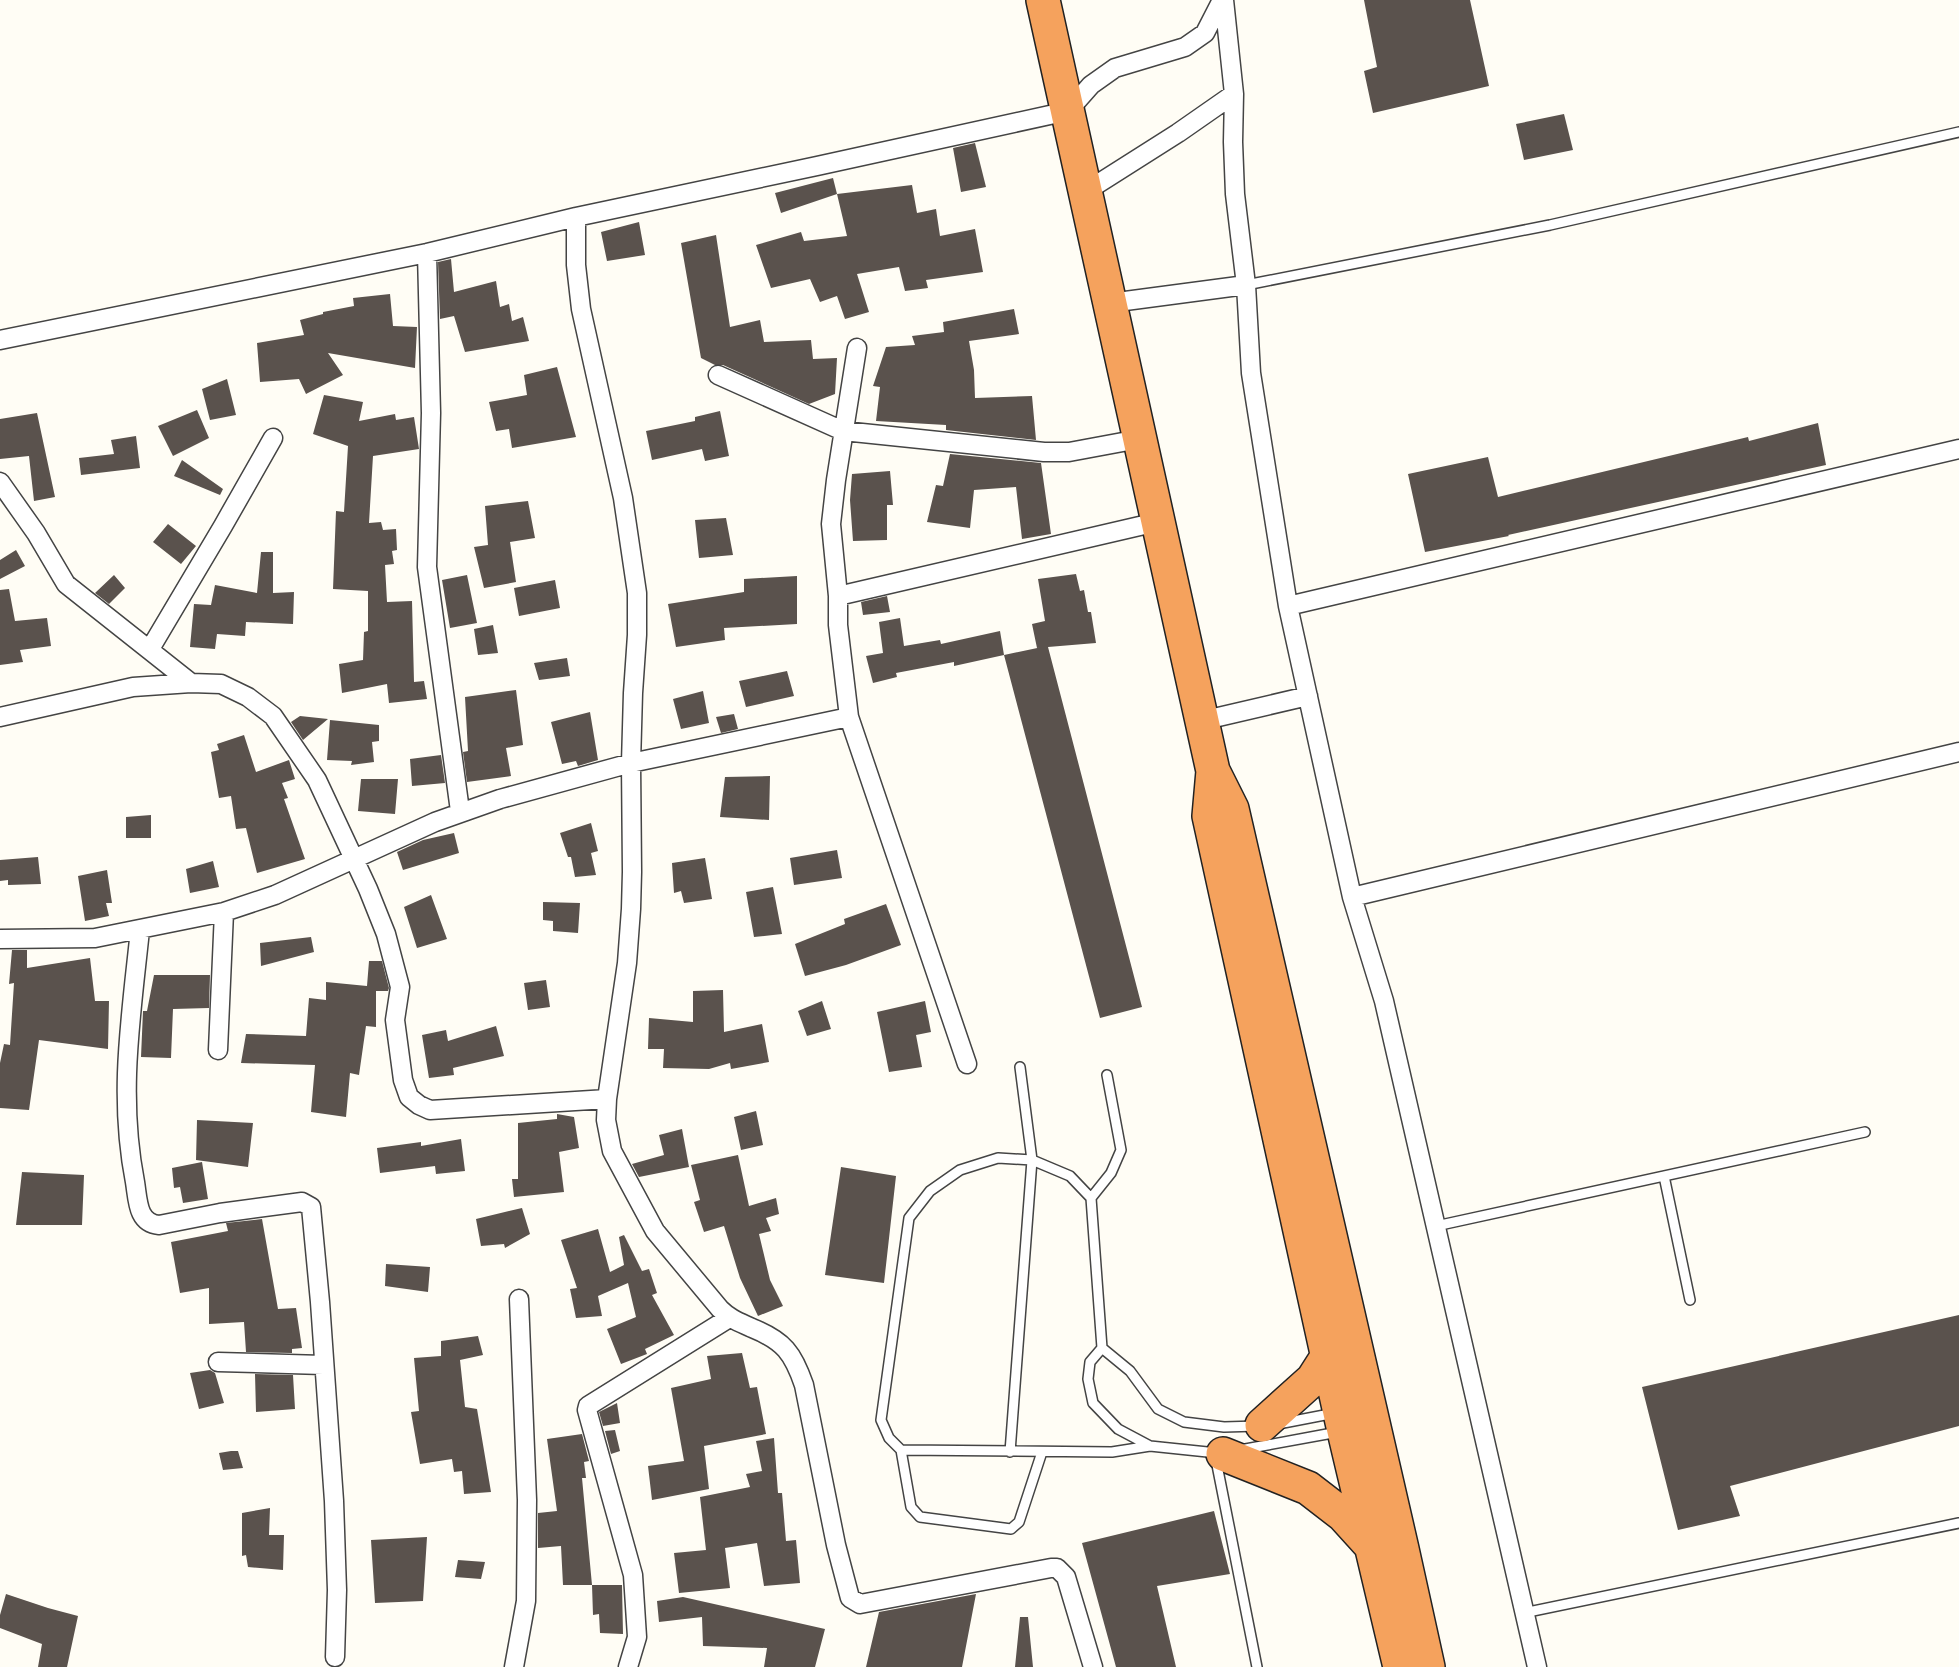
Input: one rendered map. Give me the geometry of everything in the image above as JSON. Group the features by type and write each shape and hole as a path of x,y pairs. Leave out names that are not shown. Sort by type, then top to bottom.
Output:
{"highway":[{"path":"1043,0 1213,771 1232,809 1357,1418 1428,1667"},
{"path":"1213,771 1209,816 1329,1354 1357,1418 1373,1549 1400,1667"},
{"path":"1262,1425 1313,1379 1329,1354"},
{"path":"1219,1453 1308,1488 1342,1515 1373,1549"}],"street":[{"path":"0,340 427,253 576,216 1068,111 1090,85 1115,68 1185,47 1205,33 1223,0"},
{"path":"1223,0 1234,94 1235,194 1246,285 1251,373 1288,606 1352,897 1384,1001 1537,1667"},
{"path":"1085,192 1178,133 1234,94"},
{"path":"576,216 576,265 581,309 623,498 637,593 631,762 632,872 627,963 607,1099 606,1120 612,1151 655,1231 729,1318 785,1346 797,1363 804,1385 840,1565 850,1598 860,1604 1057,1568 1066,1577 1094,1667"},
{"path":"427,253 431,413 427,567 460,811"},
{"path":"1110,303 1246,285"},
{"path":"857,348 831,524 838,596 838,625 849,717 967,1064"},
{"path":"718,375 843,431 1044,452 1069,452 1139,439"},
{"path":"150,649 273,438"},
{"path":"1288,606 1959,449"},
{"path":"0,482 36,533 66,584 191,683"},
{"path":"838,596 1157,522"},
{"path":"0,717 133,687 191,683 221,684 248,697 273,716 318,780 368,889 396,965 400,987 395,1020 403,1080 414,1101 430,1110 607,1099"},
{"path":"1202,721 1308,696"},
{"path":"0,939 95,938 224,912 275,895 460,811 631,762 849,717"},
{"path":"1352,897 1959,752"},
{"path":"218,1050 224,912"},
{"path":"140,930 125,1088 129,1153 142,1217 150,1224 159,1225 220,1213 302,1202 311,1207 334,1501 337,1590 335,1657"},
{"path":"514,1667 526,1600 527,1500 519,1299"},
{"path":"628,1667 637,1637 633,1575 587,1410 588,1406 729,1318"},
{"path":"218,1362 323,1365"}],"lane":[{"path":"1246,285 1550,225 1959,132"},
{"path":"1010,1452 1032,1160 1020,1067"},
{"path":"1091,1198 1111,1173 1121,1150 1107,1076"},
{"path":"1436,1226 1865,1132"},
{"path":"1042,1452 1020,1522 1011,1529 920,1516 911,1507 901,1450 889,1438 881,1420 909,1218 930,1191 960,1170 998,1158 1032,1160 1070,1176 1091,1198 1102,1348 1090,1362 1088,1379 1093,1403 1118,1429 1150,1446"},
{"path":"1664,1176 1690,1300"},
{"path":"1102,1348 1130,1371 1158,1409 1184,1422 1224,1427 1357,1418"},
{"path":"901,1450 1112,1452 1150,1446 1219,1453 1357,1418"},
{"path":"1219,1453 1257,1667"},
{"path":"1523,1613 1959,1523"}],"building":[{"path":"1364,0 1470,0 1489,86 1373,113 1364,71 1377,67"},
{"path":"1564,114 1573,150 1524,160 1516,124"},
{"path":"975,143 986,187 961,192 953,148"},
{"path":"833,178 837,194 781,213 775,193"},
{"path":"912,185 917,213 936,209 940,236 975,229 983,272 926,280 928,288 905,291 899,267 857,274 869,312 845,319 837,296 820,302 810,279 771,288 756,245 801,232 804,241 847,236 837,194"},
{"path":"639,222 645,255 607,261 601,232"},
{"path":"716,235 730,327 760,320 764,342 811,340 813,359 837,358 835,394 809,404 723,365 715,365 701,358 681,243"},
{"path":"451,259 454,292 496,281 500,307 509,304 512,321 523,317 529,341 465,352 454,316 440,319 438,262"},
{"path":"390,294 393,326 417,327 415,368 328,353 343,375 306,394 299,379 260,382 257,343 304,335 300,320 323,314 323,312 354,306 353,298"},
{"path":"1014,309 1019,334 969,341 974,370 975,398 1032,396 1036,440 946,430 946,425 876,421 880,387 873,386 886,347 915,345 912,336 944,332 943,322"},
{"path":"557,367 576,437 512,448 509,429 496,431 489,402 527,395 524,375"},
{"path":"227,379 236,415 210,420 202,389"},
{"path":"324,395 363,402 359,421 395,414 396,420 414,417 419,449 373,456 369,523 381,522 383,530 396,529 397,550 392,551 394,564 385,565 387,602 412,601 414,682 424,681 427,699 389,703 387,684 342,693 339,664 363,660 364,632 368,631 368,591 333,589 336,511 344,512 348,446 313,434"},
{"path":"197,410 209,438 173,456 158,426"},
{"path":"720,411 729,456 705,461 702,449 652,460 646,431 695,421 695,417"},
{"path":"37,413 55,497 34,501 29,456 0,459 0,419"},
{"path":"1818,423 1826,465 1509,536 1425,552 1408,474 1488,457 1498,497 1748,437 1749,441"},
{"path":"136,436 140,468 81,475 79,458 114,454 111,440"},
{"path":"950,454 1041,463 1051,534 1022,539 1016,487 974,490 970,528 927,522 936,485 943,486"},
{"path":"182,460 223,489 220,495 174,476"},
{"path":"890,471 893,505 887,505 887,540 853,541 850,500 852,474"},
{"path":"528,501 535,538 510,542 516,582 484,588 474,547 488,545 485,506"},
{"path":"726,518 733,555 699,558 695,520"},
{"path":"168,524 196,546 181,564 153,542"},
{"path":"16,550 25,566 0,579 0,560"},
{"path":"261,552 273,552 273,593 294,592 293,624 246,622 245,636 217,634 215,649 190,647 194,604 211,605 215,585 257,593"},
{"path":"1076,574 1080,591 1084,590 1088,612 1091,612 1096,643 1048,647 1142,1007 1100,1018 1004,655 1042,647 1037,648 1032,624 1045,621 1038,579"},
{"path":"114,575 125,588 109,604 95,593"},
{"path":"467,575 477,623 450,628 442,580"},
{"path":"797,576 797,624 724,628 725,640 676,647 668,604 744,592 744,579"},
{"path":"555,580 560,608 519,616 514,588"},
{"path":"9,589 15,621 47,618 51,646 20,650 23,662 0,665 0,590"},
{"path":"887,596 890,612 863,615 861,602"},
{"path":"900,618 904,646 940,640 941,644 1000,631 1004,655 954,666 954,662 896,673 897,677 873,683 866,656 883,653 879,622"},
{"path":"493,625 498,653 478,655 474,629"},
{"path":"567,658 570,676 539,680 534,663"},
{"path":"787,671 794,696 746,707 739,681"},
{"path":"516,690 523,745 506,748 511,776 467,782 463,752 468,751 465,697"},
{"path":"703,691 709,723 681,729 673,699"},
{"path":"590,712 598,760 578,766 576,761 562,764 551,722"},
{"path":"734,714 738,729 721,733 716,717"},
{"path":"300,716 328,719 303,740 291,722"},
{"path":"330,720 379,725 379,741 372,742 374,762 351,765 352,761 327,760"},
{"path":"244,735 256,772 289,760 295,779 282,783 288,798 284,799 305,859 257,873 246,828 236,829 231,796 219,798 211,752 219,750 217,744"},
{"path":"441,755 445,783 412,786 410,759"},
{"path":"770,776 769,820 720,817 725,777"},
{"path":"361,779 398,779 395,814 358,811"},
{"path":"151,815 151,838 126,838 126,817"},
{"path":"591,823 598,851 591,853 596,875 575,877 571,857 568,857 560,833"},
{"path":"454,833 459,853 403,870 397,852 423,840"},
{"path":"837,850 842,878 794,885 790,858"},
{"path":"38,857 41,884 8,885 8,880 0,881 0,860"},
{"path":"705,858 712,899 684,903 681,891 674,893 672,863"},
{"path":"213,861 219,887 190,893 186,869"},
{"path":"107,870 112,903 106,903 109,916 85,921 78,876"},
{"path":"773,887 782,934 754,937 746,892"},
{"path":"431,895 447,939 417,948 404,907"},
{"path":"543,902 580,903 578,933 553,931 553,921 543,920"},
{"path":"886,904 901,945 846,965 805,976 795,944 845,924 844,919"},
{"path":"311,937 314,952 261,966 260,943"},
{"path":"12,950 27,950 27,968 90,958 95,1001 109,1001 108,1049 39,1040 29,1110 0,1108 0,1063 4,1044 10,1045 14,983 9,984"},
{"path":"369,961 382,961 389,988 388,991 376,991 376,1027 366,1026 359,1075 350,1073 346,1117 311,1112 315,1065 241,1063 246,1034 306,1036 309,998 326,1000 326,982 367,986"},
{"path":"154,975 210,975 209,1008 173,1009 171,1058 141,1057 143,1011 147,1011"},
{"path":"546,980 550,1007 528,1010 524,983"},
{"path":"723,990 724,1032 762,1024 769,1062 731,1069 730,1063 709,1069 663,1068 664,1049 648,1049 649,1018 693,1022 693,991"},
{"path":"822,1001 831,1029 807,1036 798,1011"},
{"path":"925,1001 931,1032 916,1035 922,1067 889,1072 877,1012"},
{"path":"496,1026 504,1056 453,1068 454,1075 429,1078 422,1035 446,1030 448,1041"},
{"path":"756,1111 763,1145 741,1150 734,1117"},
{"path":"557,1114 574,1117 579,1148 559,1152 564,1192 514,1197 512,1179 518,1179 518,1123 557,1119"},
{"path":"197,1120 253,1123 248,1167 196,1160"},
{"path":"682,1129 689,1167 639,1177 632,1164 664,1155 659,1135"},
{"path":"461,1139 465,1171 436,1174 435,1166 380,1173 377,1148 421,1142 421,1146"},
{"path":"738,1155 749,1206 776,1198 779,1214 766,1218 771,1231 759,1234 770,1280 783,1306 758,1316 740,1278 724,1226 704,1232 694,1202 700,1200 691,1165"},
{"path":"202,1162 208,1199 183,1203 180,1187 174,1188 172,1168"},
{"path":"841,1167 896,1176 884,1283 825,1275"},
{"path":"22,1172 84,1175 82,1225 16,1225"},
{"path":"522,1208 530,1234 505,1248 504,1244 481,1246 476,1219"},
{"path":"262,1219 278,1309 296,1308 302,1348 292,1349 292,1353 246,1352 244,1322 209,1324 209,1288 180,1293 171,1242 228,1231 226,1223"},
{"path":"598,1229 610,1272 624,1265 619,1237 624,1235 642,1271 649,1269 657,1293 652,1295 674,1335 645,1349 647,1354 621,1364 607,1329 636,1317 628,1283 598,1296 602,1316 576,1318 570,1289 577,1288 561,1240"},
{"path":"386,1264 430,1267 428,1292 385,1286"},
{"path":"1959,1315 1959,1426 1730,1486 1740,1516 1678,1530 1642,1387"},
{"path":"478,1336 483,1355 460,1360 465,1407 477,1409 491,1492 464,1494 462,1471 454,1472 452,1459 420,1464 411,1412 419,1411 414,1358 441,1356 441,1341"},
{"path":"742,1353 750,1388 757,1387 766,1434 704,1446 709,1489 652,1500 648,1466 684,1461 671,1388 711,1379 707,1356"},
{"path":"210,1370 215,1373 224,1403 199,1409 190,1373"},
{"path":"255,1374 293,1375 295,1409 256,1412"},
{"path":"617,1403 620,1423 603,1426 599,1412"},
{"path":"615,1430 620,1451 611,1454 605,1431"},
{"path":"582,1434 589,1461 584,1462 586,1478 582,1478 592,1585 563,1585 561,1546 538,1548 538,1513 557,1511 547,1439"},
{"path":"774,1438 778,1493 782,1493 786,1541 796,1540 800,1583 764,1586 757,1543 725,1548 730,1588 679,1593 674,1553 706,1550 700,1497 750,1487 746,1474 762,1471 756,1441"},
{"path":"238,1451 243,1468 223,1470 219,1453"},
{"path":"270,1508 269,1535 284,1535 283,1570 248,1567 246,1555 242,1556 242,1513"},
{"path":"1214,1511 1230,1574 1157,1586 1176,1667 1116,1667 1082,1543"},
{"path":"427,1537 423,1601 375,1603 371,1540"},
{"path":"458,1560 485,1562 481,1579 455,1577"},
{"path":"592,1585 622,1585 623,1634 600,1633 599,1614 593,1615"},
{"path":"6,1594 78,1616 67,1667 38,1667 42,1644 0,1628 0,1615"},
{"path":"976,1594 962,1667 866,1667 879,1612"},
{"path":"683,1597 825,1629 815,1667 764,1667 767,1648 703,1646 702,1617 659,1622 657,1601"},
{"path":"1020,1617 1028,1617 1033,1667 1015,1667"}]}
